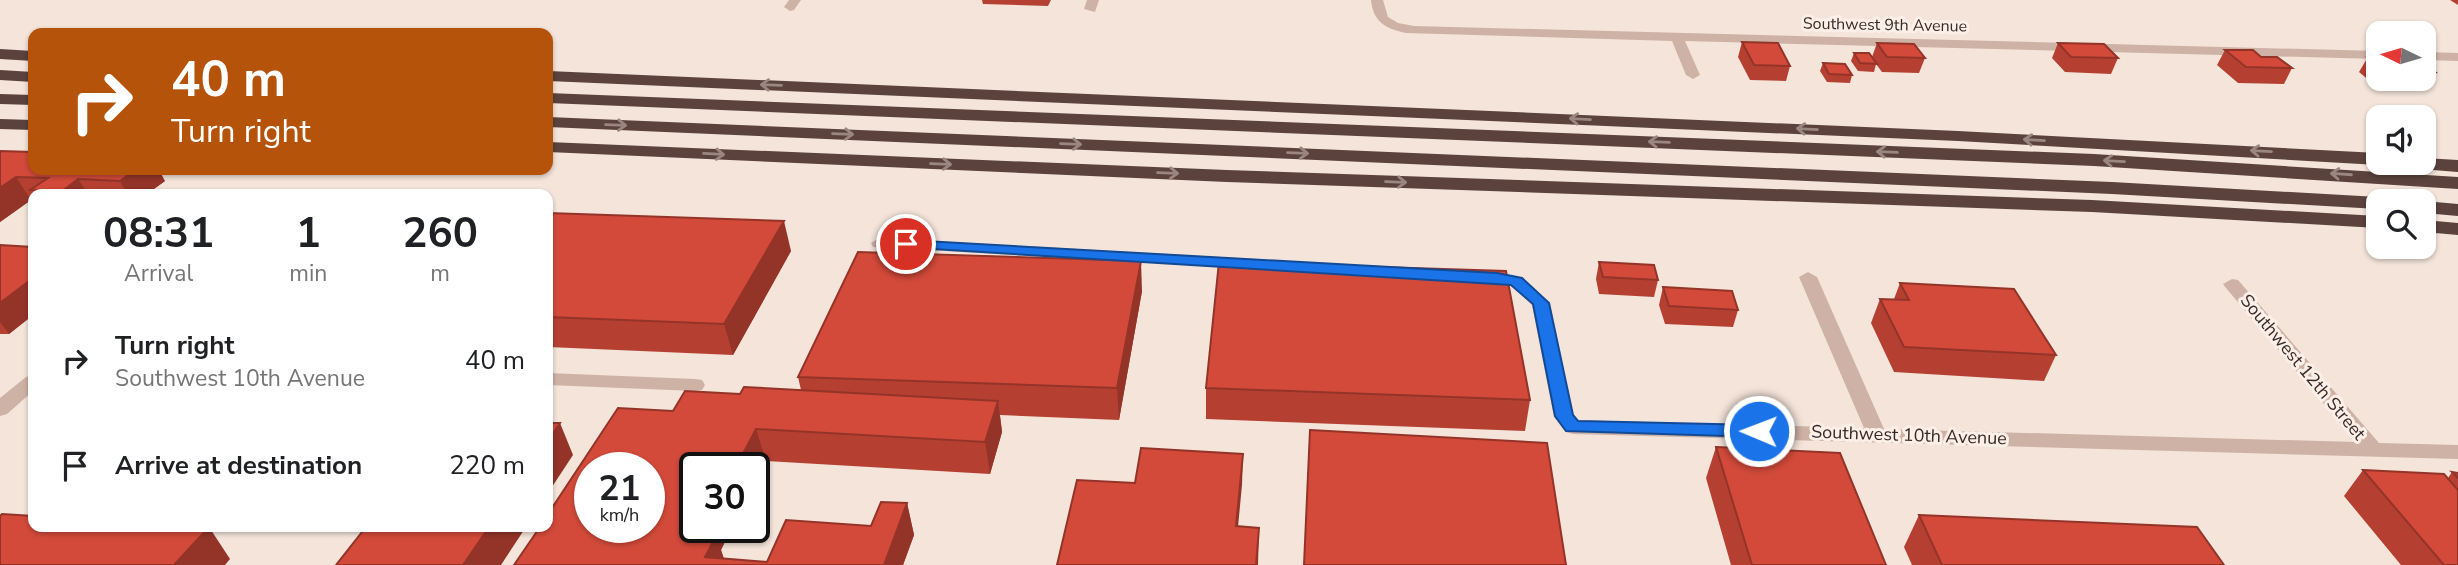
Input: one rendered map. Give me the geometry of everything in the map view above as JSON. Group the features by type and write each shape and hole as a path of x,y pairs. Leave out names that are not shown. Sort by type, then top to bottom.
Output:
{"highway":[{"path":"0,54 28,55"},
{"path":"0,75 28,77"},
{"path":"553,76 1615,121 2143,145 2366,158"},
{"path":"553,98 2094,160 2458,183"},
{"path":"0,99 28,100"},
{"path":"553,122 2112,188 2366,202"},
{"path":"0,124 28,125"},
{"path":"553,147 1240,176 2092,206 2366,221"},
{"path":"2436,164 2458,166"},
{"path":"2436,208 2458,209"},
{"path":"2436,227 2458,229"}],"street":[{"name":"Southwest 9th Avenue","path":"1377,0 1380,16 1391,26 1423,31 2366,55"},
{"path":"1676,37 1693,75"},
{"path":"2436,56 2458,57"},
{"path":"879,243 1277,265"},
{"name":"Southwest 10th Avenue","path":"1469,276 1517,282 1541,303 1564,416 1573,427 1876,433 2458,452"},
{"path":"1808,277 1876,433"},
{"name":"Southwest 12th Street","path":"2232,284 2374,450"},
{"path":"553,379 695,385"},
{"path":"0,409 28,385"}],"building":[{"path":"1742,42 1778,43 1790,66 1754,65"},
{"path":"1877,43 1914,44 1925,58 1887,57"},
{"path":"2058,43 2104,44 2118,58 2071,57"},
{"path":"2225,50 2253,50 2261,57 2277,57 2292,68 2246,67"},
{"path":"1854,53 1869,53 1877,64 1860,63"},
{"path":"1823,63 1845,64 1852,75 1829,74"},
{"path":"0,151 28,152 28,175 128,175 120,181 78,179 65,189 32,189 48,178 16,177 0,188"},
{"path":"553,213 784,221 724,324 553,317"},
{"path":"0,245 28,247 28,282 0,303"},
{"path":"858,252 1141,261 1117,388 798,377"},
{"path":"1219,262 1506,271 1530,400 1206,388"},
{"path":"1599,262 1654,265 1658,280 1603,277"},
{"path":"1900,283 2014,289 2056,355 1904,347 1880,299 1909,300"},
{"path":"1663,287 1732,291 1738,310 1669,306"},
{"path":"744,387 998,401 985,442 756,429 744,452 679,452 679,543 712,543 705,557 767,562 786,520 871,526 881,502 907,503 884,565 514,565 537,532 553,532 553,506 574,475 574,543 665,543 665,452 589,452 618,408 673,411 685,391 740,394"},
{"path":"553,423 560,423 553,434"},
{"path":"1310,430 1547,443 1566,565 1304,565"},
{"path":"1716,447 1840,453 1886,565 1752,565"},
{"path":"1141,448 1243,454 1236,526 1259,528 1256,565 1057,565 1077,480 1135,483"},
{"path":"2363,470 2444,474 2458,490 2458,565 2444,565"},
{"path":"1919,515 2197,527 2224,565 1942,565"},
{"path":"0,516 28,516 28,532 204,532 174,565 0,565"},
{"path":"362,532 486,532 463,565 336,565"}],"route":[{"path":"906,244 1497,277 1517,282 1541,303 1564,416 1573,427 1759,431"}]}
